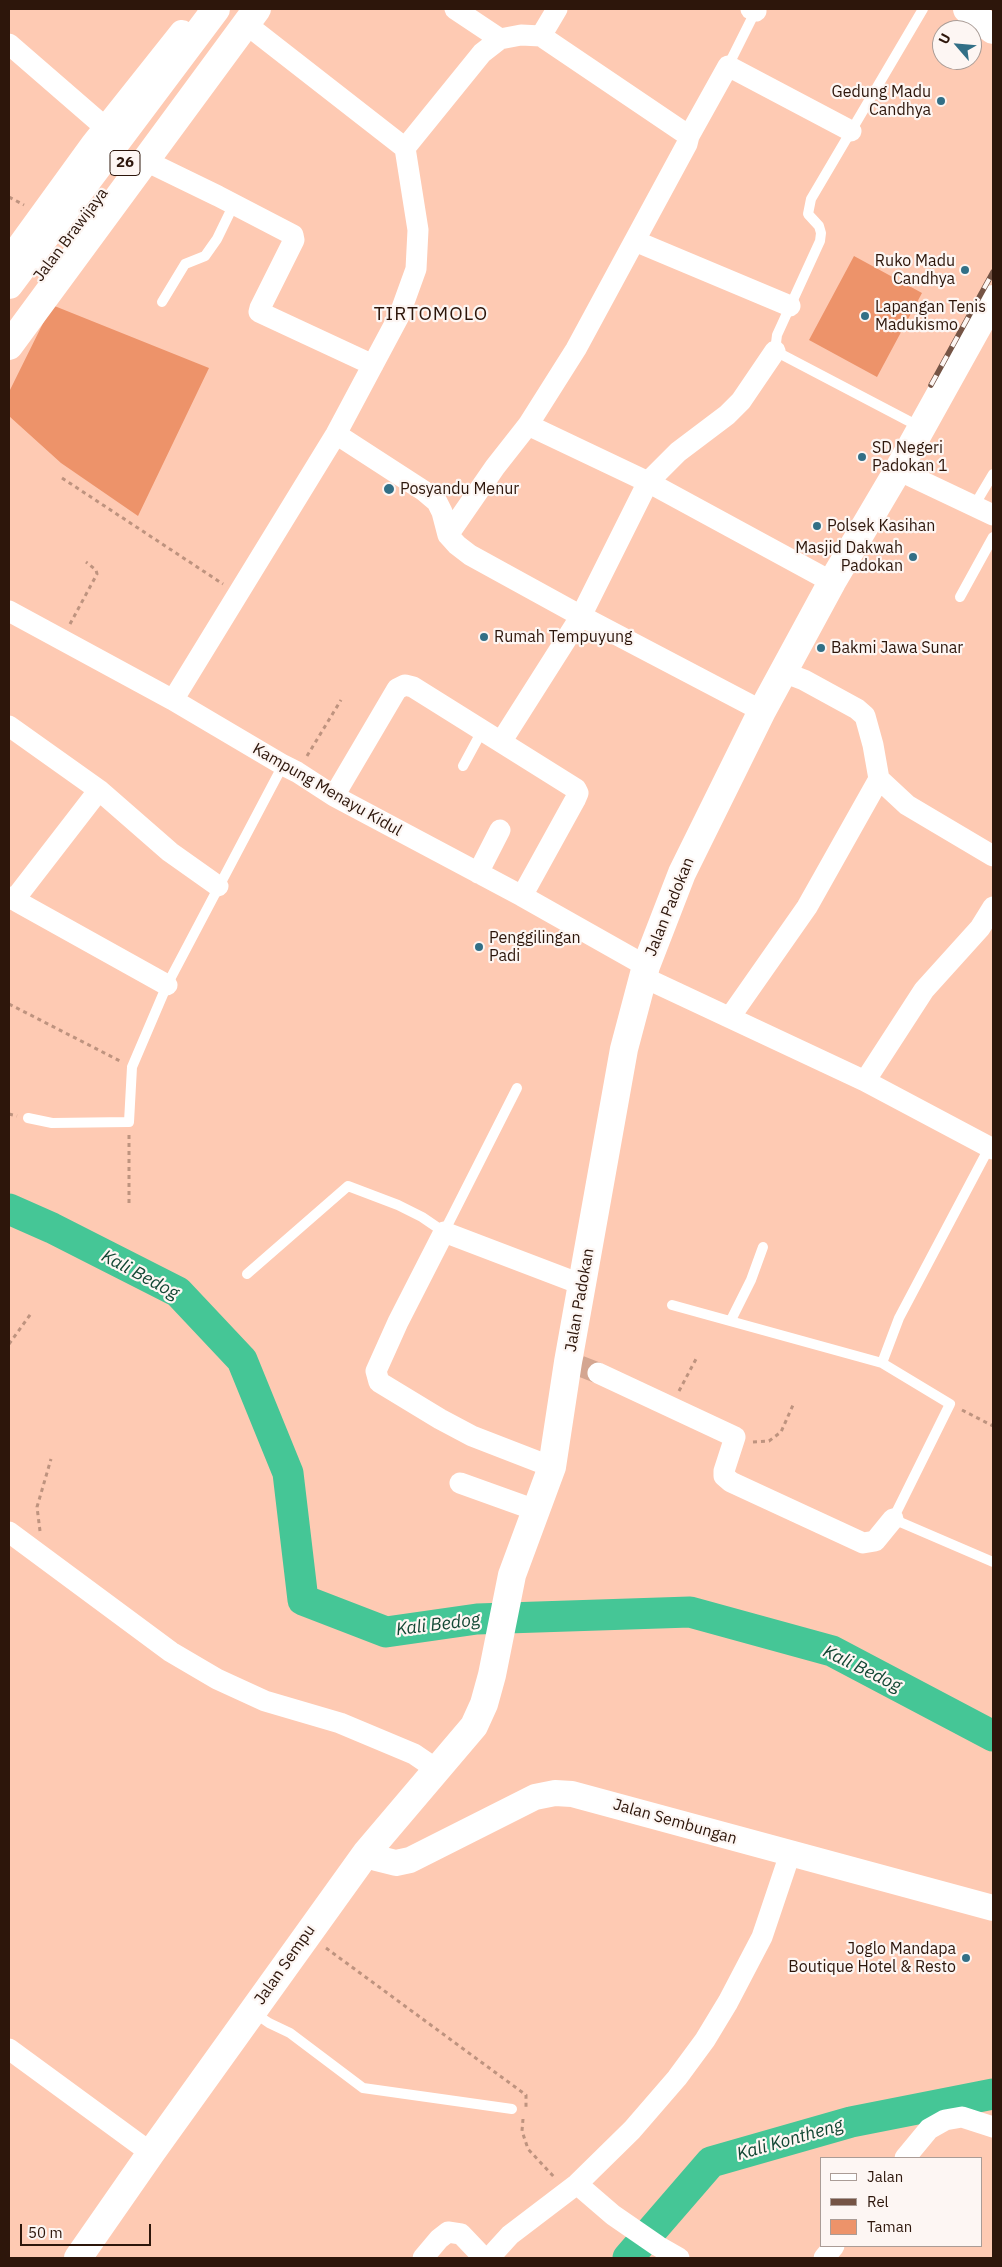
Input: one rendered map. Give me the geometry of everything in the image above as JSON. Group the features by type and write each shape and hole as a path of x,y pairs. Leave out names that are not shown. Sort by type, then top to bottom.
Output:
{"main road":[{"name":"Jalan Brawijaya","path":"9,286 216,9"},
{"path":"967,9 993,30"},
{"name":"Jalan Brawijaya","path":"9,319 248,14"},
{"path":"9,346 146,161 248,14"},
{"name":"Jalan Padokan","path":"492,1676 512,1575 538,1511 582,1367 583,1285 624,1049 645,971 682,873 762,711 832,582 921,428 983,326 993,299"},
{"name":"Jalan Sempu","path":"78,2258 367,1852 474,1726 484,1704 492,1676"}],"street":[{"path":"9,262 93,145 200,9"},
{"path":"455,9 500,39"},
{"path":"541,36 557,9"},
{"path":"173,700 336,434 399,316 416,269 418,230 405,148 248,14"},
{"path":"405,148 482,53 500,39 521,34 541,36 689,136"},
{"path":"9,44 107,129"},
{"path":"448,534 495,467 528,425 580,342 728,66 851,131"},
{"path":"146,161 293,235 294,238 259,312 373,365"},
{"path":"635,242 790,306"},
{"path":"501,742 581,616 648,482 678,452 727,415 741,401 775,351"},
{"path":"528,425 648,482 832,582"},
{"path":"336,434 424,491 437,502 448,534 470,555 762,711"},
{"path":"898,470 984,510"},
{"name":"Kampung Menayu Kidul","path":"9,612 173,700 334,796 522,896 645,971 730,1017 865,1081 992,1145"},
{"path":"783,672 804,680 865,716 874,745 880,779 907,804 993,856"},
{"path":"334,796 397,689 405,685 414,687 576,788 578,793 522,896"},
{"path":"9,726 99,790 170,852 218,886"},
{"path":"730,1017 807,907 880,779"},
{"path":"99,790 12,899 167,985"},
{"path":"478,873 500,830"},
{"path":"865,1081 924,990 980,928 993,907"},
{"path":"552,1467 472,1436 389,1389 379,1382 376,1377 376,1371 398,1322 444,1232 583,1285"},
{"path":"582,1367 735,1438 724,1471 724,1476 731,1482 863,1543 875,1541 893,1519"},
{"path":"460,1483 538,1511"},
{"path":"9,1532 171,1652 217,1680 265,1700 340,1723 414,1754 436,1769"},
{"name":"Jalan Sembungan","path":"367,1852 376,1858 396,1863 410,1860 536,1796 555,1793 590,1798 993,1908"},
{"path":"423,2258 439,2238 448,2232 461,2234 481,2255 490,2257 510,2235 572,2188 651,2108 677,2078 705,2040 728,2002 762,1937 790,1854"},
{"path":"9,2049 151,2153"},
{"path":"906,2157 929,2128 945,2120 962,2117 993,2127"},
{"path":"572,2188 679,2258"},
{"path":"824,2258 833,2247"}],"lane":[{"path":"921,428 775,351 777,335 820,241 821,233 818,226 808,214 811,199 924,9"},
{"path":"728,66 755,10"},
{"path":"162,302 186,264 205,256 217,239 234,204"},
{"path":"984,510 993,474"},
{"path":"960,597 993,537"},
{"path":"462,766 482,731"},
{"path":"28,1118 52,1123 129,1122 132,1067 167,985 218,886 290,769"},
{"path":"246,1274 348,1186 398,1205 444,1232 517,1088"},
{"path":"882,1363 899,1318 992,1145"},
{"path":"731,1320 751,1280 763,1247"},
{"path":"672,1305 882,1363 950,1404 893,1519 993,1562"},
{"path":"253,2012 269,2023 290,2033 363,2088 512,2109"}],"path":[{"path":"62,478 238,594"},
{"path":"61,640 95,579 96,570 86,562"},
{"path":"290,769 342,700"},
{"path":"9,1004 132,1067"},
{"path":"129,1122 129,1203"},
{"path":"9,1344 32,1312"},
{"path":"670,1407 696,1359"},
{"path":"950,1404 993,1426"},
{"path":"735,1438 757,1442 769,1441 780,1432 793,1405"},
{"path":"42,1556 37,1507 51,1459"},
{"path":"308,1934 526,2095 528,2104 521,2123 528,2148 572,2188"}],"green space":[{"name":"Lapangan Tenis Madukismo","path":"854,256 922,293 877,377 809,340"},
{"path":"52,305 209,368 138,516 61,463 9,416 9,392"}],"waterway":[{"name":"Kali Bedog","path":"9,1209 52,1228 178,1292 242,1360 288,1473 303,1600 386,1632 477,1619 690,1612 832,1651 993,1736"},
{"name":"Kali Kontheng","path":"628,2258 711,2162 851,2122 993,2094"}],"tunnel":[{"path":"580,1366 598,1373"}],"railway":[{"path":"931,385 993,272"}],"place":[{"name":"Gedung Madu Candhya","path":"941,101"},
{"name":"Ruko Madu Candhya","path":"965,270"},
{"name":"Lapangan Tenis Madukismo","path":"865,316"},
{"name":"SD Negeri Padokan 1","path":"862,457"},
{"name":"Posyandu Menur","path":"389,489"},
{"name":"Polsek Kasihan","path":"817,526"},
{"name":"Masjid Dakwah Padokan","path":"913,557"},
{"name":"Rumah Tempuyung","path":"484,637"},
{"name":"Bakmi Jawa Sunar","path":"821,648"},
{"name":"Penggilingan Padi","path":"479,947"},
{"name":"Joglo Mandapa Boutique Hotel & Resto","path":"966,1958"}],"district":[{"name":"TIRTOMOLO","path":"431,315"}]}
